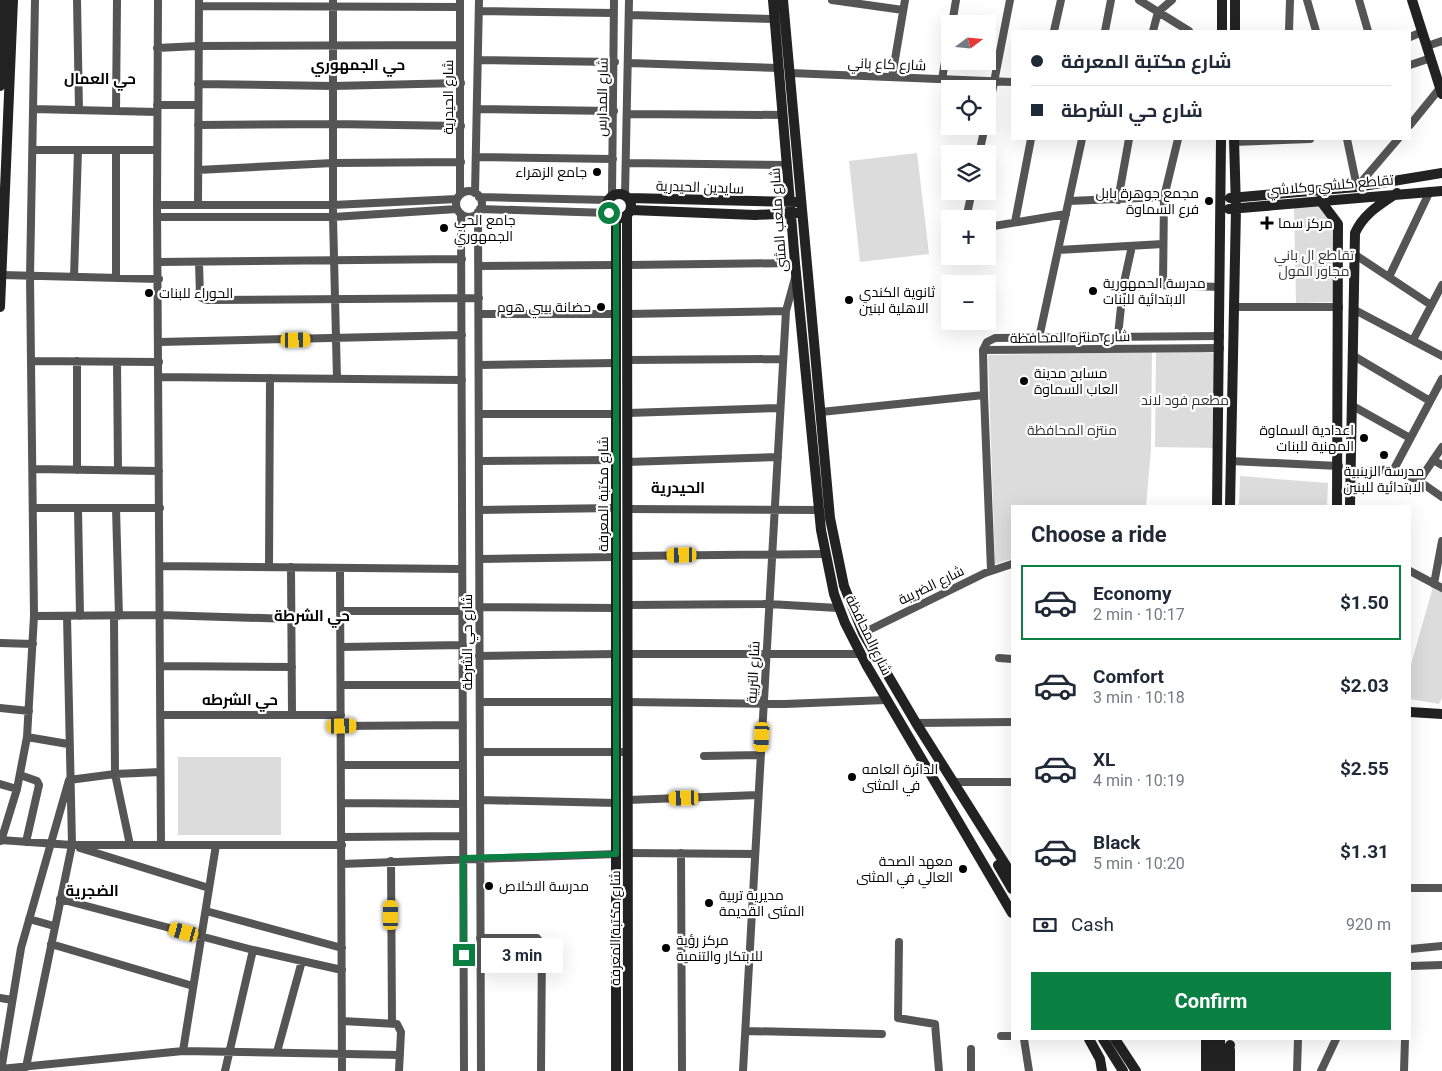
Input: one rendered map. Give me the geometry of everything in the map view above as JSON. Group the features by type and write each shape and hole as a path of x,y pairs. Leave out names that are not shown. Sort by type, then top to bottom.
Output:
{"main road":[{"path":"0,86 6,62 1,39 4,0"},
{"path":"0,307 6,62 13,0"},
{"name":"شارع ملعب المثنى","path":"773,0 787,165 796,208 821,412 822,436"},
{"name":"شارع ملعب المثنى","path":"783,0 790,73 796,208 795,263 811,437"},
{"path":"1222,0 1222,30"},
{"path":"1234,0 1235,30"},
{"path":"1412,0 1441,87"},
{"name":"تقاطع كلشي وكلاشي","path":"1221,140 1221,198 1230,206 1258,201 1320,200 1442,190"},
{"path":"1217,505 1220,287 1234,169 1234,140"},
{"path":"1234,169 1238,184 1246,194 1258,201"},
{"path":"1235,250 1240,220 1258,201 1442,173"},
{"path":"619,193 627,196 629,212 612,215 606,207 610,197 619,193"},
{"path":"1350,505 1352,309 1355,232 1360,220 1397,193"},
{"name":"سايدين الحيدرية","path":"627,196 796,208"},
{"path":"1320,200 1334,216 1338,224 1339,466 1337,505"},
{"path":"1230,206 1235,250 1230,505"},
{"name":"سايدين الحيدرية","path":"629,212 755,216 796,208"},
{"name":"شارع مكتبة المعرفة","path":"616,1071 616,557 622,508 622,461 628,413 627,264 629,212"},
{"name":"شارع مكتبة المعرفة","path":"612,215 616,265 616,414 622,461"},
{"path":"1338,234 1347,230 1355,232"},
{"path":"811,437 822,436"},
{"name":"شارع المحافظة","path":"822,436 830,518 839,567 849,602 863,633 956,786"},
{"name":"شارع المحافظة","path":"811,437 818,510 825,554 838,608 886,700 946,798"},
{"name":"شارع مكتبة المعرفة","path":"622,508 628,556 629,1069"},
{"path":"1411,712 1442,714"},
{"path":"956,786 971,826 1011,899"},
{"path":"956,786 1011,873"},
{"path":"946,798 971,826 1011,887"},
{"path":"946,798 1011,911"},
{"path":"1090,1040 1100,1059 1102,1071"},
{"path":"1097,1040 1115,1071"},
{"path":"1104,1040 1123,1071"},
{"path":"1116,1040 1136,1071"},
{"path":"1220,1040 1220,1071"},
{"path":"1208,1042 1210,1058 1218,1060 1227,1056 1230,1042"},
{"path":"1206,1071 1208,1042"},
{"path":"1208,1042 1213,1071"},
{"path":"1230,1042 1230,1071"}],"street":[{"path":"36,0 30,277 33,644 27,737 17,789 1,840 72,845 216,845 463,836"},
{"path":"77,0 79,110"},
{"path":"116,111 117,0"},
{"path":"158,0 156,205 158,217 159,342 161,845"},
{"path":"479,0 477,157 479,211"},
{"name":"شارع المدارس","path":"610,197 613,159 615,62 614,0"},
{"name":"شارع المدارس","path":"627,196 629,0"},
{"path":"832,0 904,10"},
{"path":"892,77 905,0"},
{"path":"954,15 956,0"},
{"path":"994,80 1010,0"},
{"path":"1054,30 1061,0"},
{"path":"1105,30 1111,0"},
{"path":"1139,0 1187,30"},
{"path":"1153,30 1158,12 1172,0"},
{"path":"1289,30 1290,0"},
{"path":"1307,0 1316,30"},
{"path":"1358,0 1368,30"},
{"path":"198,205 199,3 460,4"},
{"path":"333,3 333,217 337,379"},
{"name":"شارع الحيدرية","path":"458,197 461,162 460,4"},
{"path":"479,11 614,13"},
{"path":"629,15 774,19"},
{"path":"1411,38 1422,32"},
{"path":"1427,46 1442,40"},
{"path":"157,48 333,45 460,46"},
{"path":"1411,65 1431,58"},
{"path":"478,60 615,62"},
{"path":"629,63 779,68"},
{"path":"942,79 944,70"},
{"name":"شارع كاع باني","path":"790,73 968,80"},
{"name":"شارع كاع باني","path":"996,81 1011,82"},
{"path":"198,84 333,86 461,83"},
{"path":"1411,123 1441,87"},
{"path":"34,110 116,111 198,105"},
{"path":"478,109 614,111"},
{"path":"628,114 783,115"},
{"path":"198,125 333,124 461,126"},
{"path":"1015,222 1031,140"},
{"path":"1039,338 1082,140"},
{"path":"1118,200 1129,140"},
{"path":"1163,285 1164,197 1178,140"},
{"path":"1347,140 1357,187"},
{"path":"1357,187 1397,140"},
{"path":"33,150 157,150"},
{"path":"74,278 78,150"},
{"path":"116,150 116,278"},
{"path":"477,157 613,159"},
{"path":"198,170 333,163 461,162"},
{"path":"627,163 787,165"},
{"path":"156,205 333,205 458,197 467,191 477,195 610,197"},
{"path":"1389,277 1430,191"},
{"path":"458,197 459,212"},
{"path":"1069,201 1164,197"},
{"path":"158,217 333,217 459,212 472,216 479,211 612,215"},
{"name":"شارع حي الشرطة","path":"479,211 481,1071"},
{"name":"شارع حي الشرطة","path":"459,212 462,259 464,1071"},
{"path":"996,226 1066,214"},
{"path":"1058,250 1163,244"},
{"path":"1118,336 1123,287 1132,246"},
{"path":"1354,254 1432,305"},
{"path":"158,262 462,259"},
{"path":"199,262 200,297 206,300 479,298"},
{"path":"627,264 795,263"},
{"path":"479,266 616,265"},
{"path":"2,275 158,279"},
{"name":"شارع التربية","path":"743,1071 786,311 796,276"},
{"path":"1123,287 1163,285 1220,287"},
{"path":"1413,340 1442,285"},
{"path":"1234,307 1339,307"},
{"path":"1352,309 1442,356"},
{"path":"627,314 786,311"},
{"path":"479,314 616,314"},
{"path":"159,342 462,335"},
{"name":"شارع منتزه المحافظة","path":"1220,336 996,338 987,342 983,350 1220,348"},
{"path":"983,350 991,570"},
{"path":"1352,355 1430,401"},
{"path":"628,360 783,360"},
{"path":"31,361 159,362"},
{"path":"77,361 77,470"},
{"path":"117,362 118,470"},
{"path":"479,365 616,363"},
{"path":"159,377 462,380"},
{"path":"270,378 270,567"},
{"path":"1394,469 1442,379"},
{"path":"821,412 984,396"},
{"path":"1351,405 1410,438"},
{"path":"628,413 780,408"},
{"path":"479,414 616,414"},
{"path":"1419,481 1442,447"},
{"path":"479,460 622,461 778,457"},
{"path":"1433,460 1442,465"},
{"path":"1231,461 1339,466"},
{"path":"33,469 160,471"},
{"path":"1350,472 1394,469 1419,481 1442,497"},
{"path":"462,487 479,487"},
{"path":"33,508 160,508"},
{"path":"78,508 80,616"},
{"path":"116,508 115,774 130,845"},
{"path":"479,510 622,508 818,510"},
{"path":"1434,584 1442,541"},
{"path":"628,556 825,554"},
{"path":"480,558 616,557"},
{"name":"شارع الضريبة","path":"863,633 991,570 1011,564"},
{"path":"160,566 462,569"},
{"path":"291,567 292,715"},
{"path":"340,568 342,1071"},
{"path":"1411,572 1442,588"},
{"path":"628,605 769,604 838,608"},
{"path":"480,607 616,608"},
{"path":"341,611 463,610"},
{"path":"34,616 160,615 292,619"},
{"path":"26,1067 72,845 68,744 67,616"},
{"path":"463,622 479,622"},
{"path":"0,643 33,644"},
{"path":"341,647 463,645"},
{"path":"479,656 616,654"},
{"path":"628,654 861,654"},
{"path":"999,658 1011,659"},
{"path":"160,666 292,667"},
{"path":"341,685 463,685"},
{"path":"627,702 764,703 886,700"},
{"path":"480,702 616,702"},
{"path":"0,708 29,712"},
{"path":"160,716 341,715"},
{"path":"916,723 1011,722"},
{"path":"342,726 463,725"},
{"path":"27,737 68,744"},
{"path":"480,752 628,752"},
{"path":"704,756 761,754"},
{"path":"342,765 463,765"},
{"path":"69,780 115,774 160,772"},
{"path":"20,775 37,781 39,785 26,842"},
{"path":"69,780 29,919 12,1000 1,1069 183,1051 400,1055"},
{"path":"956,786 1011,782"},
{"path":"0,784 17,789"},
{"path":"628,800 758,796"},
{"path":"480,800 616,803"},
{"path":"342,803 463,804"},
{"path":"72,845 209,888"},
{"path":"183,1051 216,845"},
{"path":"628,853 756,854"},
{"path":"681,853 682,1071"},
{"path":"342,864 463,858 616,854"},
{"path":"391,861 392,1022"},
{"path":"1411,888 1442,888"},
{"path":"60,899 253,950 342,970"},
{"path":"206,911 342,948"},
{"path":"29,919 54,926"},
{"path":"480,938 529,937 537,938 542,944 541,1071"},
{"path":"899,942 898,1018 935,1024 939,1071"},
{"path":"51,944 193,986"},
{"path":"1411,949 1442,946"},
{"path":"225,1071 253,950"},
{"path":"277,1052 302,961"},
{"path":"1411,966 1442,965"},
{"path":"0,998 12,1000"},
{"path":"342,1021 392,1022 397,1024 401,1030 399,1071"},
{"path":"746,1031 882,1034"},
{"path":"1000,1036 1011,1036"},
{"path":"1024,1040 1029,1071"},
{"path":"1298,1040 1298,1071"},
{"path":"1321,1071 1336,1040"},
{"path":"1404,1071 1405,1040"},
{"path":"971,1049 971,1071"}],"green space":[{"path":"917,153 929,254 860,262 849,161"},
{"name":"تقاطع ال باني مجاور المول","path":"1318,203 1334,224 1334,302 1296,303 1294,206"},
{"name":"مطعم فود لاند","path":"1156,348 1215,353 1215,448 1155,447"},
{"name":"منتزه المحافظة","path":"1152,352 1151,449 1146,505 1011,505 1011,559 995,564 988,355"},
{"path":"1240,476 1328,483 1327,505 1239,505"},
{"path":"1433,587 1442,592 1442,698 1439,704 1411,699 1411,664"},
{"path":"178,757 281,757 281,835 178,835"}],"place":[{"name":"جامع الزهراء","path":"597,172"},
{"name":"مجمع جوهرة بابل فرع السماوة","path":"1209,201"},
{"name":"مركز سما","path":"1267,223"},
{"name":"جامع الحي الجمهوري","path":"444,228"},
{"name":"مدرسة الحمهورية الابتدائية للبنات","path":"1093,291"},
{"name":"الحوراء للبنات","path":"149,293"},
{"name":"ثانوية الكندي الاهلية لبنين","path":"849,300"},
{"name":"حضانة بيبي هوم","path":"601,307"},
{"name":"مسابح مدينة العاب السماوة","path":"1024,381"},
{"name":"اعدادية السماوة المهنية للبنات","path":"1364,438"},
{"name":"مدرسة الزينبية الابتدائية للبنين","path":"1384,455"},
{"name":"الدائرة العامه في المثنى","path":"852,777"},
{"name":"معهد الصحة العالي في المثنى","path":"963,869"},
{"name":"مدرسة الاخلاص","path":"489,886"},
{"name":"مديرية تربية المثنى القديمة","path":"709,903"},
{"name":"مركز رؤية للابتكار والتنمية","path":"666,948"}],"district":[{"name":"حي الجمهوري","path":"358,65"},
{"name":"حي العمال","path":"100,79"},
{"name":"الحيدرية","path":"678,488"},
{"name":"حي الشرطة","path":"312,616"},
{"name":"حي الشرطه","path":"240,700"},
{"name":"الضجرية","path":"92,891"}],"route":[{"path":"464,955 463,858 616,854 616,218 609,213"}]}
